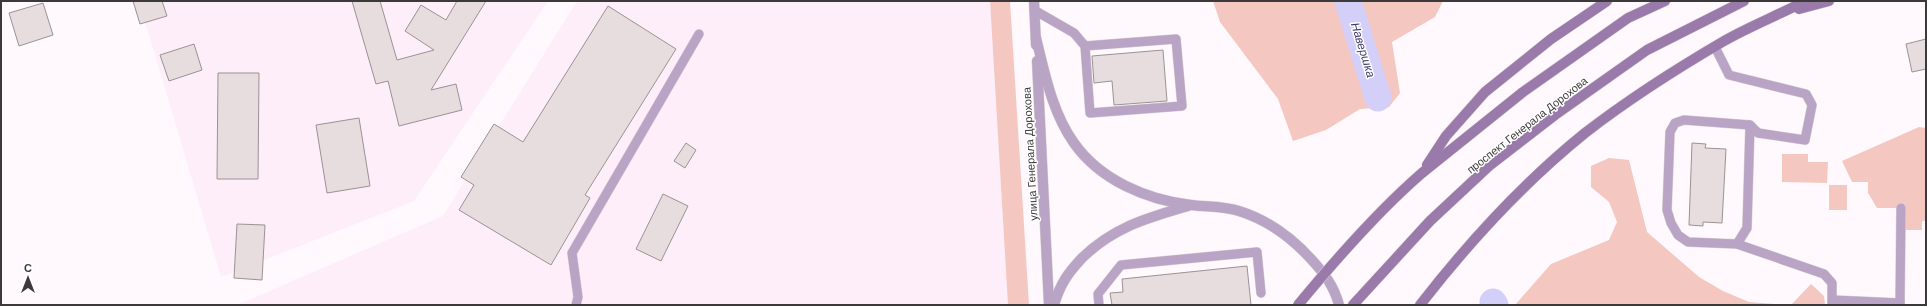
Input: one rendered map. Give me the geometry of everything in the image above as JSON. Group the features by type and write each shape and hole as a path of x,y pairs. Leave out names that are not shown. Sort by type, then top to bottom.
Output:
{"main road":[{"path":"1422,173 1446,136 1485,92 1551,39 1607,1"},
{"path":"1298,305 1319,279 1401,192 1422,173 1529,88 1628,18 1665,1"},
{"name":"проспект Генерала Дорохова","path":"1353,305 1430,221 1490,166 1555,115 1647,50 1744,1"},
{"path":"1420,305 1458,256 1511,200 1585,133 1658,81 1714,47 1805,1"},
{"path":"1783,13 1829,1"}],"street":[{"name":"улица Генерала Дорохова","path":"1034,6 1049,305"},
{"path":"1036,38 1047,83 1060,120 1075,144 1097,167 1128,188 1160,200 1238,211 1257,218 1286,234 1306,253 1328,278 1339,305"},
{"path":"1054,305 1066,275 1097,244 1118,230 1150,217 1190,205"}],"lane":[{"path":"1034,6 1074,33 1085,46 1090,113 1182,106 1176,39 1085,46"},
{"path":"576,305 578,296 572,253 699,34"},
{"path":"1714,47 1729,75 1806,94 1812,106 1805,140 1758,133 1750,125 1684,120 1675,123 1670,132 1667,210 1670,223 1678,235 1688,242 1737,244 1824,274 1832,283 1832,302 1900,304 1901,208"},
{"path":"1737,244 1747,228 1750,125"},
{"path":"1099,305 1098,294 1121,265 1257,252 1261,293"}],"shaded area":[{"path":"139,1 548,1 414,201 221,277"},
{"path":"577,1 990,1 1008,305 237,305 443,216"},
{"path":"990,1 1010,1 1029,305 1008,305"},
{"path":"1213,1 1443,1 1435,17 1392,42 1400,93 1389,107 1360,109 1326,130 1293,141 1278,99 1220,22"},
{"path":"1919,127 1926,128 1926,221 1922,221 1922,230 1901,230 1901,208 1877,208 1868,193 1868,182 1852,182 1842,161"},
{"path":"1782,154 1808,154 1808,162 1828,162 1827,183 1782,182"},
{"path":"1609,158 1629,160 1647,232 1699,277 1723,291 1749,302 1785,305 1515,305 1551,264 1609,240 1617,222 1609,202 1591,187 1591,166"},
{"path":"1829,185 1847,185 1847,210 1829,210"},
{"path":"1811,284 1824,296 1825,305 1791,305"}],"building":[{"path":"133,1 162,1 167,16 140,24"},
{"path":"352,1 380,1 397,60 434,50 405,31 421,5 446,20 457,1 486,1 431,90 456,84 462,110 399,126 388,81 376,84"},
{"path":"43,3 53,35 19,46 9,13"},
{"path":"608,6 676,49 585,195 590,198 551,265 459,210 474,185 461,177 494,124 523,142"},
{"path":"1926,39 1926,69 1912,72 1906,44"},
{"path":"194,44 202,70 169,81 160,55"},
{"path":"1163,50 1167,101 1114,105 1112,81 1094,83 1092,56"},
{"path":"218,73 259,73 258,179 217,179"},
{"path":"359,118 370,186 327,193 316,125"},
{"path":"686,143 696,150 685,168 674,161"},
{"path":"1692,143 1706,144 1705,148 1726,149 1722,223 1703,222 1703,226 1689,225"},
{"path":"663,194 688,206 661,261 636,249"},
{"path":"237,224 265,225 262,280 234,278"},
{"path":"1247,266 1251,305 1112,305 1110,293 1123,292 1122,279"}],"waterway":[{"name":"Навершка","path":"1348,1 1378,98"}]}
